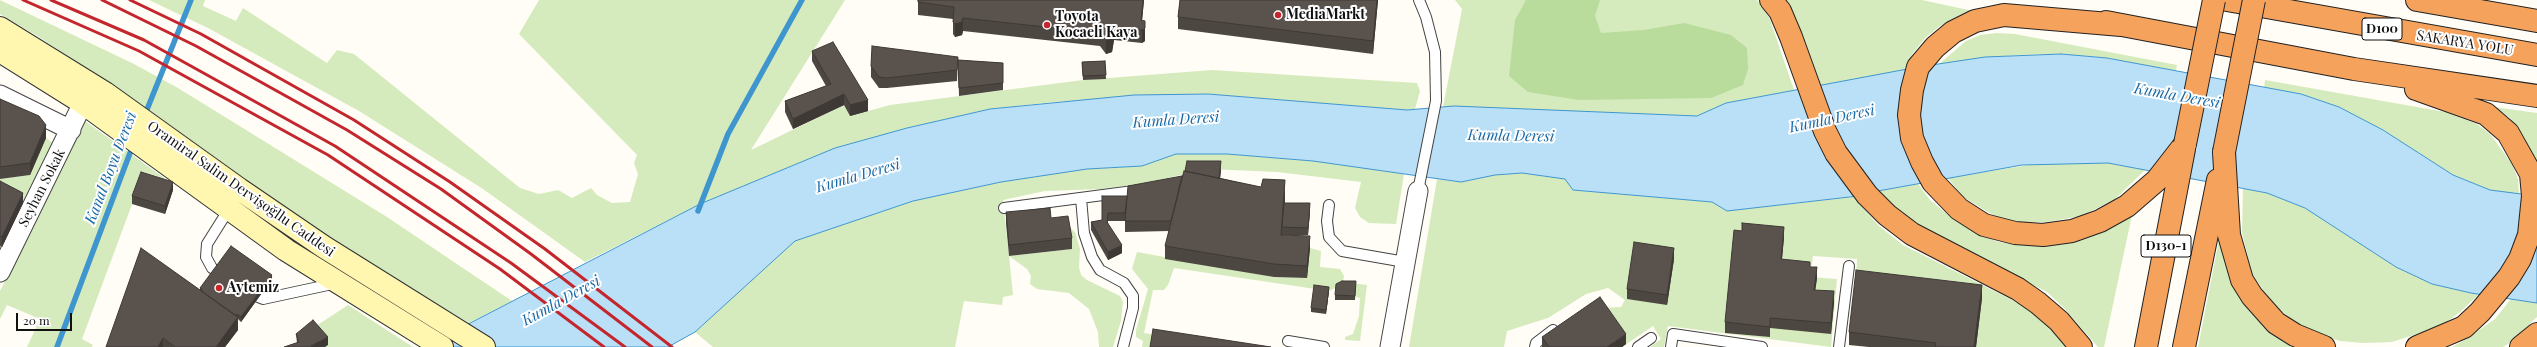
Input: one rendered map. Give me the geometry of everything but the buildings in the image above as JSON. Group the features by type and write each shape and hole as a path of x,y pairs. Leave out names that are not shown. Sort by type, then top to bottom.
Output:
{"highway":[{"path":"1771,0 1780,11 1791,37 1808,88 1836,153 1867,195 1887,215 1912,234 1990,274 2038,303 2059,321 2081,347"},
{"path":"2001,0 2354,70 2537,96"},
{"path":"2121,25 2004,15 1975,21 1953,32 1935,47 1918,67 1909,115 1912,138 1922,162 1933,182 1959,209 1984,225 2015,233 2043,234 2072,230 2100,222 2127,206 2157,180 2185,144 2214,0"},
{"name":"SAKARYA YOLU","path":"2227,0 2537,55"},
{"path":"2254,0 2224,152 2229,235 2242,280 2252,296 2276,323 2295,335 2324,347"},
{"path":"2417,0 2537,21"},
{"path":"2354,70 2456,102 2486,114 2508,133 2521,152 2531,174 2534,196 2529,236 2520,259 2493,296 2464,327 2417,347"},
{"name":"D130-1","path":"2146,347 2185,144"},
{"name":"D130-1","path":"2184,347 2224,152"},
{"path":"2521,347 2537,334"}],"main road":[{"name":"Oramiral Salim Dervişoğllu Caddesi","path":"0,28 94,103"},
{"name":"Oramiral Salim Dervişoğllu Caddesi","path":"0,51 94,103 168,152 484,347"},
{"name":"Oramiral Salim Dervişoğllu Caddesi","path":"168,152 229,209 286,250 442,347"}],"street":[{"path":"0,95 71,130"},
{"name":"Seyhan Sokak","path":"0,272 71,130 94,103"},
{"path":"1390,347 1418,191"}],"lane":[{"path":"1418,191 1436,101 1435,52 1426,17 1419,0"},
{"path":"1004,208 1044,201 1081,198 1151,188"},
{"path":"1081,198 1084,233 1092,257 1100,270 1124,283 1133,296 1133,308 1123,347"},
{"path":"1329,205 1327,221 1329,237 1342,251 1405,262"},
{"path":"229,209 207,244 206,257 212,268 250,295 263,299 340,283"},
{"path":"1839,347 1849,266"},
{"path":"1535,347 1536,343 1560,326"},
{"path":"1671,347 1673,334 1762,347"},
{"path":"1638,347 1651,338"},
{"path":"1288,341 1324,347"}],"green space":[{"path":"0,0 134,64 178,88 387,217 512,301 469,323 315,229 153,113 39,37 0,14"},
{"path":"149,0 205,0 203,6 236,21 243,8 327,63 337,50 354,54 520,188 539,194 558,190 572,198 591,188 597,195 612,203 630,202 638,174 634,163 637,155 519,34 539,0 845,0 751,150 844,105 850,116 890,105 1083,80 1212,70 1417,83 1420,91 1415,109 1407,110 1208,94 1054,102 990,109 907,128 835,148 700,204 585,262 483,189 359,111 208,28"},
{"path":"1455,0 1757,0 1768,14 1794,90 1726,103 1697,116 1443,107 1462,9"},
{"path":"1526,0 1600,0 1595,16 1601,33 1644,30 1684,23 1731,35 1747,48 1748,69 1743,85 1711,98 1579,100 1528,92 1509,76 1515,20"},
{"path":"1786,0 1922,0 1973,11 1940,26 1926,37 1913,53 1903,72 1818,86 1797,20"},
{"path":"1996,33 2015,34 2177,65 2176,71 2107,58 2061,54 2016,55 1939,64 1966,41 1980,35"},
{"path":"2265,80 2445,112 2477,124 2490,134 2512,164 2518,179 2519,194 2490,190 2453,175 2383,130 2339,107 2301,94 2264,88"},
{"path":"2494,107 2537,113 2537,161 2510,118"},
{"path":"85,121 167,180 165,187 141,180 82,339 93,345 92,347 27,347 40,319 7,305 0,319 0,291"},
{"path":"46,138 53,143 0,251 0,179 30,175"},
{"path":"1176,154 1227,154 1313,161 1404,174 1396,224 1369,223 1360,217 1355,208 1361,182 1277,172 1187,168 1185,174 1146,183 1100,189 1045,191 1003,200 1013,295 1003,297 1002,305 964,301 955,347 713,347 695,332 794,241 913,201 1001,182 1087,169 1142,166"},
{"path":"2041,163 2108,163 2145,170 2114,200 2081,216 2047,222 2021,222 1998,218 1963,197 1948,178"},
{"path":"1522,173 1565,179 1573,190 1712,202 1727,211 1853,197 1879,226 1903,245 2039,315 2070,347 1976,347 1982,298 1856,283 1857,259 1813,256 1810,277 1837,279 1831,347 1668,326 1664,347 1650,347 1661,339 1653,326 1622,347 1544,347 1600,308 1621,307 1625,300 1608,288 1586,294 1548,318 1507,331 1504,347 1409,347 1437,179 1461,182 1495,175"},
{"path":"1918,184 1930,200 1954,220 1979,234 1999,242 2020,245 2065,244 2087,237 2132,215 2104,347 2098,347 2064,308 2047,292 1936,236 1903,215 1878,191"},
{"path":"2243,188 2267,193 2305,208 2396,267 2432,284 2479,294 2460,312 2441,326 2392,342 2363,343 2340,341 2317,334 2296,323 2279,309 2265,293 2252,273 2242,233"},
{"path":"1068,226 1075,232 1080,249 1079,267 1081,275 1087,280 1120,296 1123,302 1121,321 1113,347 1099,347 1098,332 1089,309 1069,293 1037,289 1030,284 1031,276 1027,269 1009,256 1072,249"},
{"path":"2220,235 2236,291 2261,323 2295,347 2198,347"},
{"path":"1310,248 1321,251 1320,267 1340,269 1344,276 1343,282 1367,285 1360,341 1345,340 1345,337 1353,334 1359,316 1360,298 1356,297 1356,285 1342,285 1329,291 1174,268 1168,285 1164,290 1153,290 1144,333 1231,347 1142,347 1143,341 1136,337 1136,330 1148,289 1132,269 1137,252 1274,277 1307,278"},
{"path":"2511,299 2537,303 2537,317 2508,344 2503,347 2452,347 2495,319"},
{"path":"348,305 413,347 325,347 328,345 313,328"}],"water":[{"name":"Kumla Deresi","path":"2061,54 2107,58 2301,94 2339,107 2383,130 2453,175 2490,190 2537,196 2537,303 2471,293 2432,284 2396,267 2305,208 2267,193 2108,163 2022,165 1878,191 1867,195 1727,211 1712,202 1573,190 1565,179 1522,173 1495,175 1461,182 1313,161 1227,154 1176,154 1142,166 1087,169 1001,182 913,201 795,241 695,332 668,347 424,347 700,204 835,148 907,128 990,109 1134,95 1208,94 1407,110 1454,106 1697,116 1726,103 1918,67 1985,57"}],"waterway":[{"name":"Kanal Boyu Deresi","path":"144,117 191,0"},
{"path":"698,211 728,134 802,0"},
{"name":"Kanal Boyu Deresi","path":"57,347 133,145"}],"railway":[{"path":"23,0 139,51 328,155 500,269 604,347"},
{"path":"51,0 144,40 335,146 511,263 625,347"},
{"path":"102,0 196,46 347,130 441,189 531,254 652,347"},
{"path":"130,0 201,34 354,120 450,182 545,249 672,347"}],"place":[{"name":"MediaMarkt","path":"1278,15"},
{"name":"Toyota Kocaeli Kaya","path":"1047,25"},
{"name":"Aytemiz","path":"219,288"}]}
